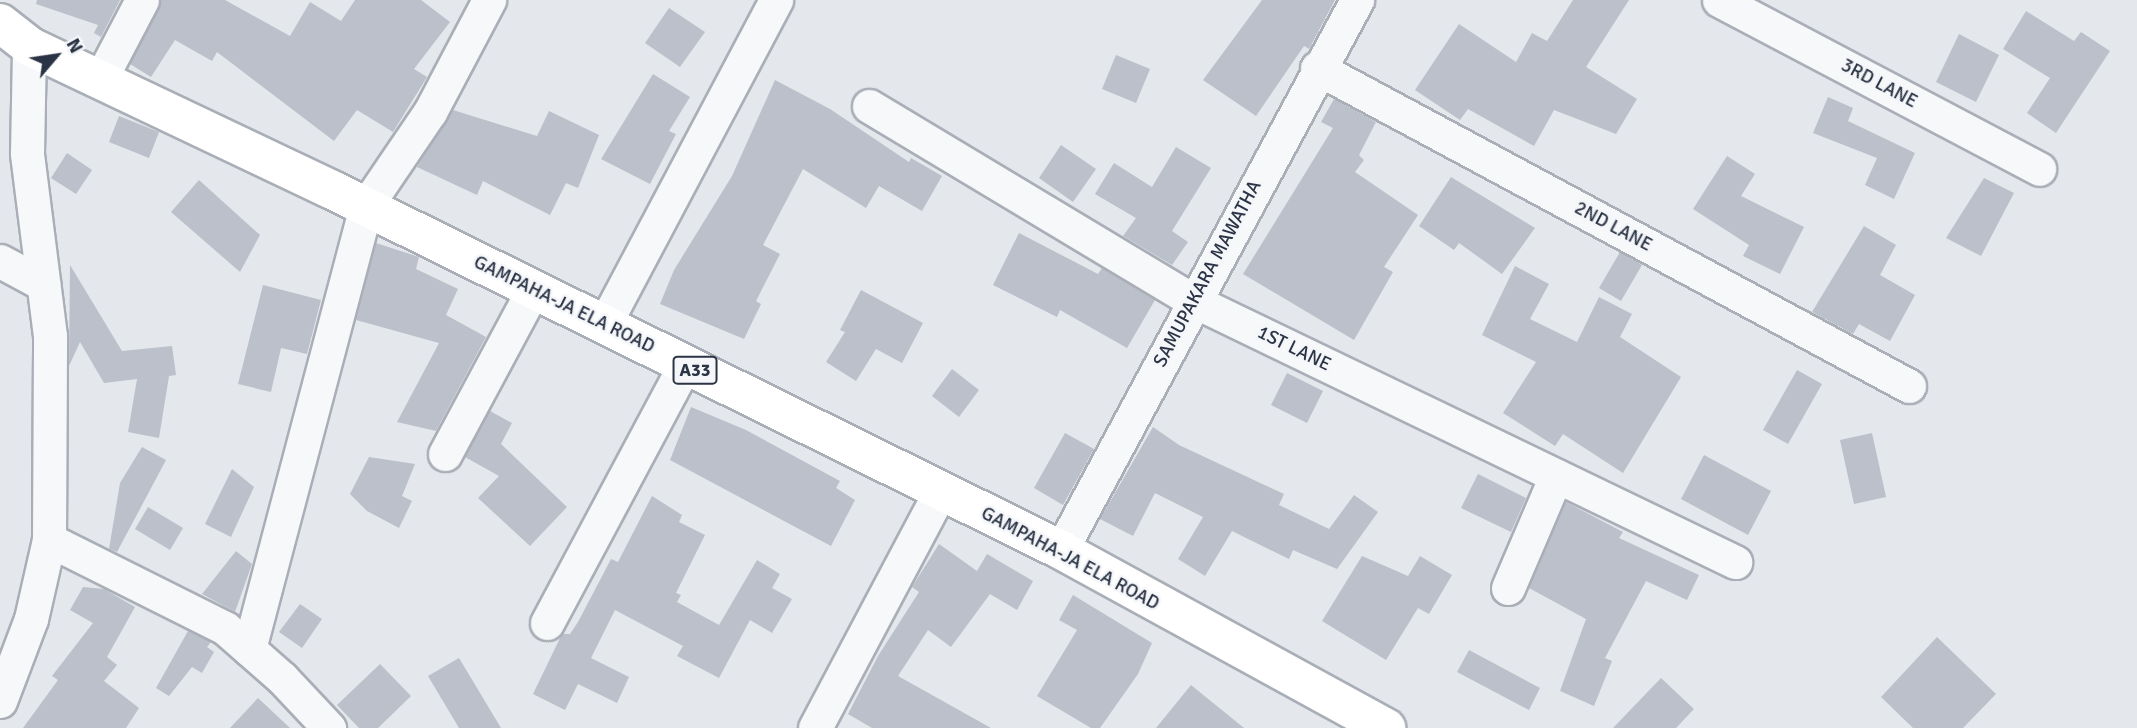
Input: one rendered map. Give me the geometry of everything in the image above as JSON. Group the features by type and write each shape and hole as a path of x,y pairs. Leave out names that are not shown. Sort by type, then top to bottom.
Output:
{"highway":[{"name":"GAMPAHA-JA ELA ROAD","path":"14,34 1061,550 1386,728"}],"street":[{"path":"101,78 142,0"},
{"path":"248,649 366,206 430,112 489,0"},
{"path":"604,325 776,0"},
{"name":"SAMUPAKARA MAWATHA","path":"1061,550 1317,68 1357,0"},
{"name":"3RD LANE","path":"1719,0 2039,169"},
{"path":"0,701 31,619 49,540 50,336 14,34"},
{"name":"2ND LANE","path":"1317,68 1909,386"},
{"name":"1ST LANE","path":"869,106 1194,302 1735,562"},
{"path":"0,261 43,284"},
{"path":"445,454 533,290"},
{"path":"547,623 685,365"},
{"path":"1508,588 1556,476"},
{"path":"815,728 940,492"},
{"path":"49,540 225,628 328,728"}],"building":[{"path":"37,0 120,0 101,37 94,33 98,25 36,4"},
{"path":"161,0 225,0 290,36 310,2 341,21 355,0 421,0 450,22 414,69 427,77 393,132 357,110 334,141 217,52 212,61 175,40 151,77 130,64"},
{"path":"1262,0 1335,0 1309,49 1304,46 1256,116 1203,80"},
{"path":"1573,0 1629,0 1586,67 1637,99 1616,134 1554,110 1534,146 1468,109 1460,120 1415,90 1459,24 1516,62 1532,33 1547,41"},
{"path":"669,8 705,32 680,67 645,43"},
{"path":"2026,11 2074,41 2081,32 2110,51 2056,133 2027,113 2050,78 2003,49"},
{"path":"1959,34 1999,55 1976,102 1936,82"},
{"path":"1116,55 1150,69 1136,103 1102,89"},
{"path":"653,74 690,97 669,131 676,134 650,184 601,159"},
{"path":"775,80 830,109 909,162 911,158 942,176 922,211 879,186 866,208 803,169 763,245 780,254 756,301 761,304 744,339 660,304 674,270 732,176"},
{"path":"1828,97 1853,108 1848,121 1915,153 1894,199 1865,185 1877,158 1813,133"},
{"path":"1334,99 1376,122 1359,155 1364,160 1355,172 1418,215 1384,267 1393,272 1354,340 1243,274 1333,128 1321,122"},
{"path":"453,110 537,136 549,111 599,135 578,188 566,183 550,215 483,181 477,195 417,167"},
{"path":"119,116 159,132 149,158 109,142"},
{"path":"1061,145 1096,169 1073,202 1039,178"},
{"path":"1176,147 1211,168 1172,231 1188,242 1172,265 1123,236 1136,218 1095,194 1114,163 1152,187"},
{"path":"67,153 92,170 76,194 51,178"},
{"path":"1727,156 1755,174 1741,196 1804,227 1780,274 1743,256 1749,245 1693,209"},
{"path":"1451,177 1535,228 1502,274 1459,243 1454,250 1419,226"},
{"path":"1984,178 2014,193 1981,256 1946,238"},
{"path":"199,180 260,235 240,272 171,212"},
{"path":"1864,226 1896,245 1880,275 1915,295 1890,341 1859,324 1853,334 1812,312"},
{"path":"1019,233 1098,274 1102,268 1155,300 1127,348 1060,310 1057,317 993,285"},
{"path":"376,243 419,257 416,269 458,289 446,315 486,337 436,431 397,422 439,343 356,320"},
{"path":"1620,252 1642,265 1621,301 1599,288"},
{"path":"70,265 122,351 172,346 176,375 169,376 159,438 128,432 137,379 104,383 80,342 69,366"},
{"path":"1515,266 1549,284 1530,319 1577,342 1599,297 1632,314 1620,337 1681,377 1623,473 1563,434 1555,446 1503,413 1536,362 1482,335"},
{"path":"263,285 321,300 307,354 281,348 271,392 238,384"},
{"path":"861,290 923,323 902,363 876,349 856,381 826,362 845,332 840,330"},
{"path":"952,369 979,390 959,417 932,396"},
{"path":"1797,370 1822,384 1788,444 1763,430"},
{"path":"1287,373 1323,391 1307,423 1271,405"},
{"path":"691,407 746,430 840,481 836,488 855,500 831,546 670,460"},
{"path":"490,411 512,423 501,444 567,507 530,546 478,498 499,476 465,457"},
{"path":"1153,427 1179,445 1284,494 1279,505 1329,529 1354,495 1378,512 1337,569 1293,550 1289,559 1232,531 1205,576 1178,559 1203,517 1155,493 1133,536 1100,519"},
{"path":"1065,433 1094,449 1063,505 1034,488"},
{"path":"1872,433 1886,497 1854,504 1840,440"},
{"path":"142,447 166,460 117,552 109,549 120,483"},
{"path":"1704,455 1771,491 1748,535 1681,499"},
{"path":"369,457 415,464 402,496 412,501 399,528 367,511 350,494"},
{"path":"232,469 254,487 231,537 205,524"},
{"path":"1478,474 1526,498 1511,532 1461,508"},
{"path":"652,496 682,515 679,522 705,535 676,593 681,595 677,602 719,625 757,560 780,574 772,588 792,599 772,633 750,620 719,678 677,656 683,646 615,610 591,658 629,677 617,703 578,684 565,710 533,694 562,634 570,634 578,622 611,559 618,562"},
{"path":"1566,502 1623,532 1619,538 1699,575 1687,600 1646,581 1605,658 1612,661 1594,706 1560,691 1586,619 1529,588"},
{"path":"148,507 183,528 170,550 135,529"},
{"path":"939,544 977,571 987,554 1033,581 1017,610 990,594 951,647 928,630 898,676 991,728 872,728 848,714 878,656 919,592 912,587"},
{"path":"236,551 252,564 235,612 202,594"},
{"path":"1362,556 1408,576 1420,556 1452,575 1429,614 1418,608 1386,660 1322,621"},
{"path":"83,587 104,589 135,607 107,657 117,665 104,681 139,708 126,728 23,728 58,680 52,676 93,623 70,610"},
{"path":"1073,595 1152,643 1138,674 1100,728 1091,728 1037,696 1077,630 1059,620"},
{"path":"300,604 322,619 302,648 279,632"},
{"path":"188,631 211,642 207,647 214,652 202,673 192,667 169,696 156,688"},
{"path":"1937,637 1996,694 1963,728 1913,728 1881,697"},
{"path":"1469,650 1540,688 1529,710 1457,672"},
{"path":"459,658 501,728 459,728 428,676"},
{"path":"380,664 411,696 378,728 359,728 337,705"},
{"path":"1661,678 1694,709 1676,728 1613,728"},
{"path":"1191,685 1244,728 1156,728"},
{"path":"258,698 290,728 230,728"}]}
